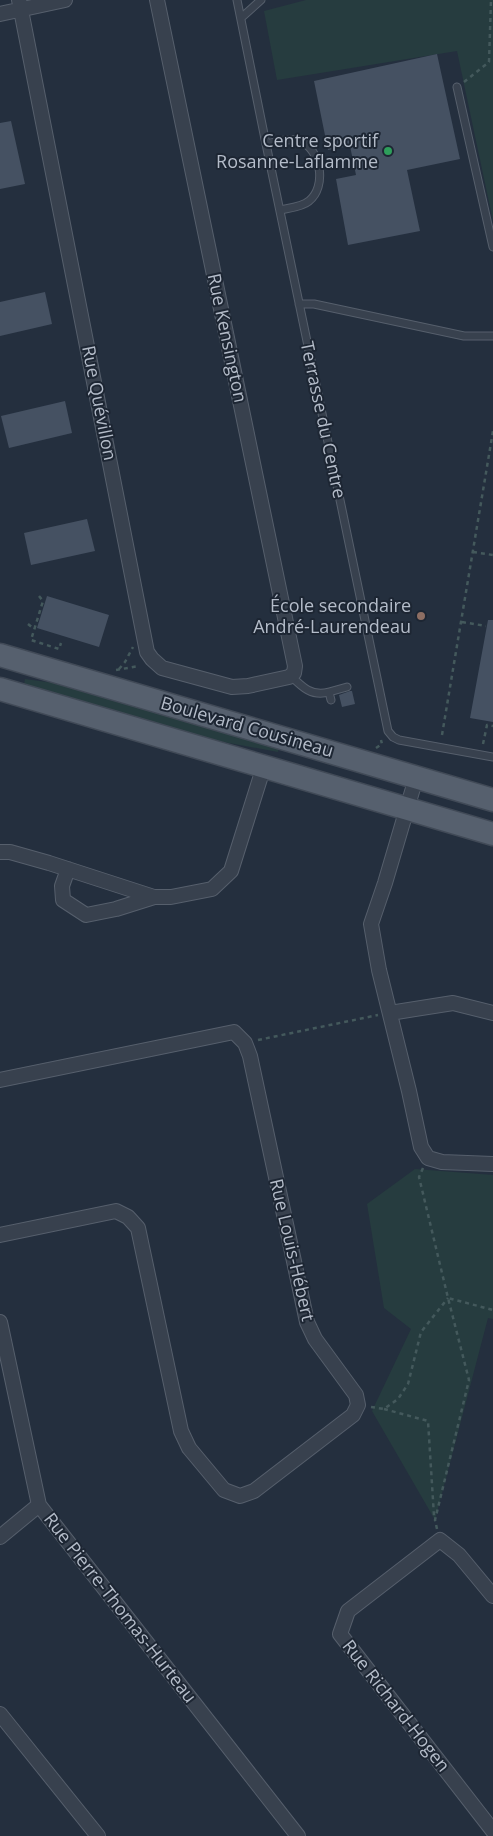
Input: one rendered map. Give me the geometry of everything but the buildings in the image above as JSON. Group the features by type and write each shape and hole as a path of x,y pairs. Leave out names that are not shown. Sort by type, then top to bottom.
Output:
{"main road":[{"name":"Boulevard Cousineau","path":"0,655 493,800"},
{"name":"Boulevard Cousineau","path":"0,689 493,834"}],"street":[{"path":"0,14 20,5 65,0"},
{"name":"Rue Kensington","path":"157,0 294,661 295,668 292,675"},
{"name":"Rue Quévillon","path":"20,5 147,652 152,660 162,668 232,687 248,686 292,675"},
{"path":"68,869 62,886 63,900 86,915 116,909 154,897 171,897 212,889 231,871 264,766"},
{"path":"416,778 371,924 379,970 421,1148 428,1158 442,1162 493,1164"},
{"path":"0,852 10,852 154,897"},
{"path":"390,1013 453,1003 493,1013"},
{"path":"0,1080 234,1032 244,1043"},
{"name":"Rue Louis-Hébert","path":"244,1043 250,1056 307,1322 315,1339 356,1395 358,1405"},
{"path":"0,1235 116,1211 128,1217 138,1228 181,1431 189,1448 224,1490 240,1496 254,1490 353,1415 358,1405"},
{"name":"Rue Pierre-Thomas-Hurteau","path":"0,1322 39,1505 298,1836"},
{"path":"0,1536 39,1505"},
{"path":"440,1540 460,1555 493,1596"},
{"name":"Rue Richard-Hogen","path":"440,1540 348,1611 340,1634 493,1831"},
{"path":"0,1714 98,1836"}],"lane":[{"name":"Terrasse du Centre","path":"237,0 388,731 393,738 399,740 493,757"},
{"path":"241,18 261,0"},
{"path":"457,87 493,247"},
{"path":"266,144 290,140 301,141 313,153 319,172 317,190 310,200 280,210"},
{"path":"299,304 314,304 464,336 493,336"},
{"path":"292,675 304,688 318,694 330,696 348,686"}],"path":[{"path":"457,87 489,62 491,0"},
{"path":"442,735 493,430"},
{"path":"473,552 493,555"},
{"path":"39,596 43,601 30,640 59,649 61,642"},
{"path":"462,622 486,626"},
{"path":"28,624 34,629"},
{"path":"118,670 134,646"},
{"path":"110,671 140,666"},
{"path":"483,744 488,721"},
{"path":"487,725 493,726"},
{"path":"244,1043 390,1013"},
{"path":"428,1158 419,1177 469,1380 435,1520"},
{"path":"448,1298 493,1310"},
{"path":"384,1409 398,1399 408,1384 421,1332 448,1298"},
{"path":"358,1405 384,1409 428,1421 435,1520 440,1540"}],"green space":[{"path":"306,0 493,0 493,221 457,51 277,80 264,11"},
{"path":"25,679 61,684 279,748 278,752 218,741 24,685"},
{"path":"415,1169 493,1175 493,1319 488,1318 435,1520 372,1411 411,1329 384,1308 367,1204"}],"place":[{"name":"Centre sportif Rosanne-Laflamme","path":"388,151"},
{"name":"École secondaire André-Laurendeau","path":"421,616"}]}
